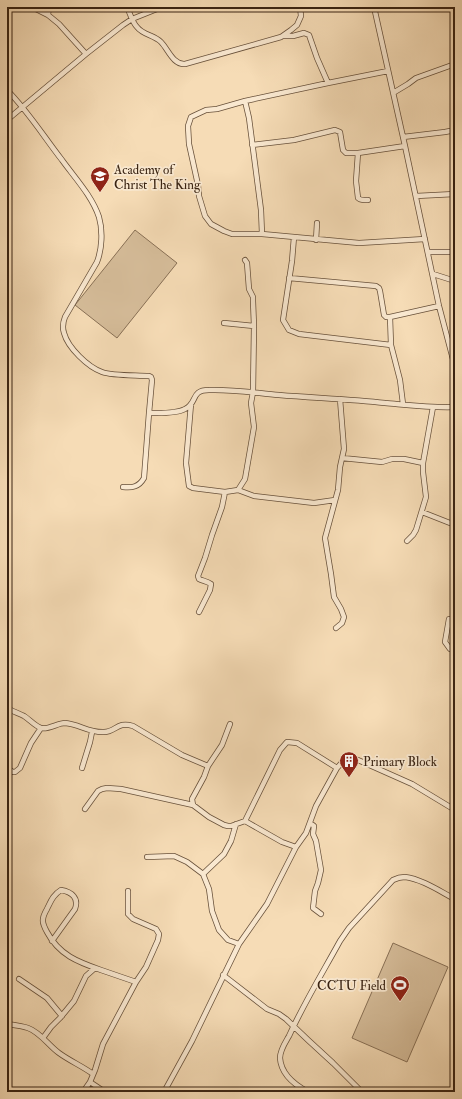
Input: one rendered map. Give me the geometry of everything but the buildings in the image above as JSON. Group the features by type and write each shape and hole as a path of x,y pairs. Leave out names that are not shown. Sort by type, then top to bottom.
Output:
{"street":[{"path":"32,7 48,15 60,24 86,54"},
{"path":"48,15 49,7"},
{"path":"127,7 136,26 140,30 161,42 175,61 181,65 281,37 304,33 310,35 317,58 328,83"},
{"path":"7,120 123,24 162,7"},
{"path":"281,37 297,25 301,16 300,7"},
{"path":"374,7 439,306 455,367"},
{"path":"393,92 416,78 455,64"},
{"path":"388,71 245,101 217,109 206,110 191,117 188,126 189,144 199,196 205,216 211,224 232,234 262,234 359,243 425,239"},
{"path":"7,90 23,107 85,192 95,207 99,219 101,232 100,254 65,317 63,324 64,332 68,341 74,350 96,370 104,373 149,376 152,380 144,478 142,482 135,487 123,487"},
{"path":"245,101 249,118 261,210 262,234"},
{"path":"252,145 294,140 335,130 340,132 343,150 346,153 358,153 405,146"},
{"path":"403,137 455,130"},
{"path":"358,153 356,181 358,198 360,200 368,200"},
{"path":"416,196 455,194"},
{"path":"316,240 317,222"},
{"path":"294,238 283,320 290,330 299,334 391,345"},
{"path":"428,252 455,252"},
{"path":"238,490 246,478 254,427 252,403 254,326 253,301 249,289 247,263 245,260"},
{"path":"433,274 455,281"},
{"path":"289,278 376,286 380,291 384,315 386,317 439,306"},
{"path":"390,317 391,345 400,380 403,404"},
{"path":"224,323 254,326"},
{"path":"149,413 178,412 186,409 191,404 197,393 210,390 253,392 433,407 455,407"},
{"path":"336,628 342,623 344,618 334,598 325,538 338,490 344,449 340,399"},
{"path":"191,404 186,463 189,486 193,488 225,492 238,490 254,496 314,503 335,500"},
{"path":"407,541 414,535 426,496 423,463 433,407"},
{"path":"342,458 382,462 392,459 404,459 423,463"},
{"path":"199,612 210,590 211,584 199,579 198,576 222,507 225,492"},
{"path":"422,512 455,525"},
{"path":"449,619 445,642 450,649 455,650"},
{"path":"7,708 23,716 41,728 66,723 92,732 107,732 118,726 128,725 175,751 208,766"},
{"path":"194,805 192,799 208,766 222,744 230,724"},
{"path":"7,768 15,772 20,768 41,728"},
{"path":"82,768 92,732"},
{"path":"85,809 98,791 108,788 121,789 194,805 209,817 228,826 245,821 280,750 287,742 296,743 337,768"},
{"path":"164,1092 192,1041 239,944 267,904 296,847 306,833 316,806 337,768 346,758 358,760 412,784 455,810"},
{"path":"245,821 282,842 296,847"},
{"path":"310,823 314,826 313,834 316,841 321,870 315,892 313,908 321,914"},
{"path":"203,874 224,854 236,824"},
{"path":"147,857 174,856 187,862 203,874 209,888 212,911 220,930 228,940 239,944"},
{"path":"308,1092 295,1085 289,1079 284,1072 280,1057 293,1026 344,935 393,880 399,877 405,877 418,881 455,899"},
{"path":"52,941 77,904 75,898 67,892 61,890 55,894 43,915 44,925 52,941 73,959 136,982"},
{"path":"83,1092 90,1082 103,1044 136,982 146,967 158,940 159,934 156,929 133,920 128,914 128,891"},
{"path":"43,1038 74,1001 86,976 95,968"},
{"path":"223,975 267,1009 279,1014 313,1046 333,1062 362,1092"},
{"path":"19,979 46,998 62,1016"},
{"path":"7,1024 29,1028 43,1038 58,1053 79,1064 93,1074"},
{"path":"90,1082 105,1092"}],"shaded area":[{"path":"135,230 177,263 117,338 75,305"},
{"name":"CCTU Field","path":"393,943 448,967 407,1062 352,1038"}],"place":[{"name":"Academy of Christ The King","path":"100,193"},
{"name":"Primary Block","path":"349,778"},
{"name":"CCTU Field","path":"400,1002"}]}
